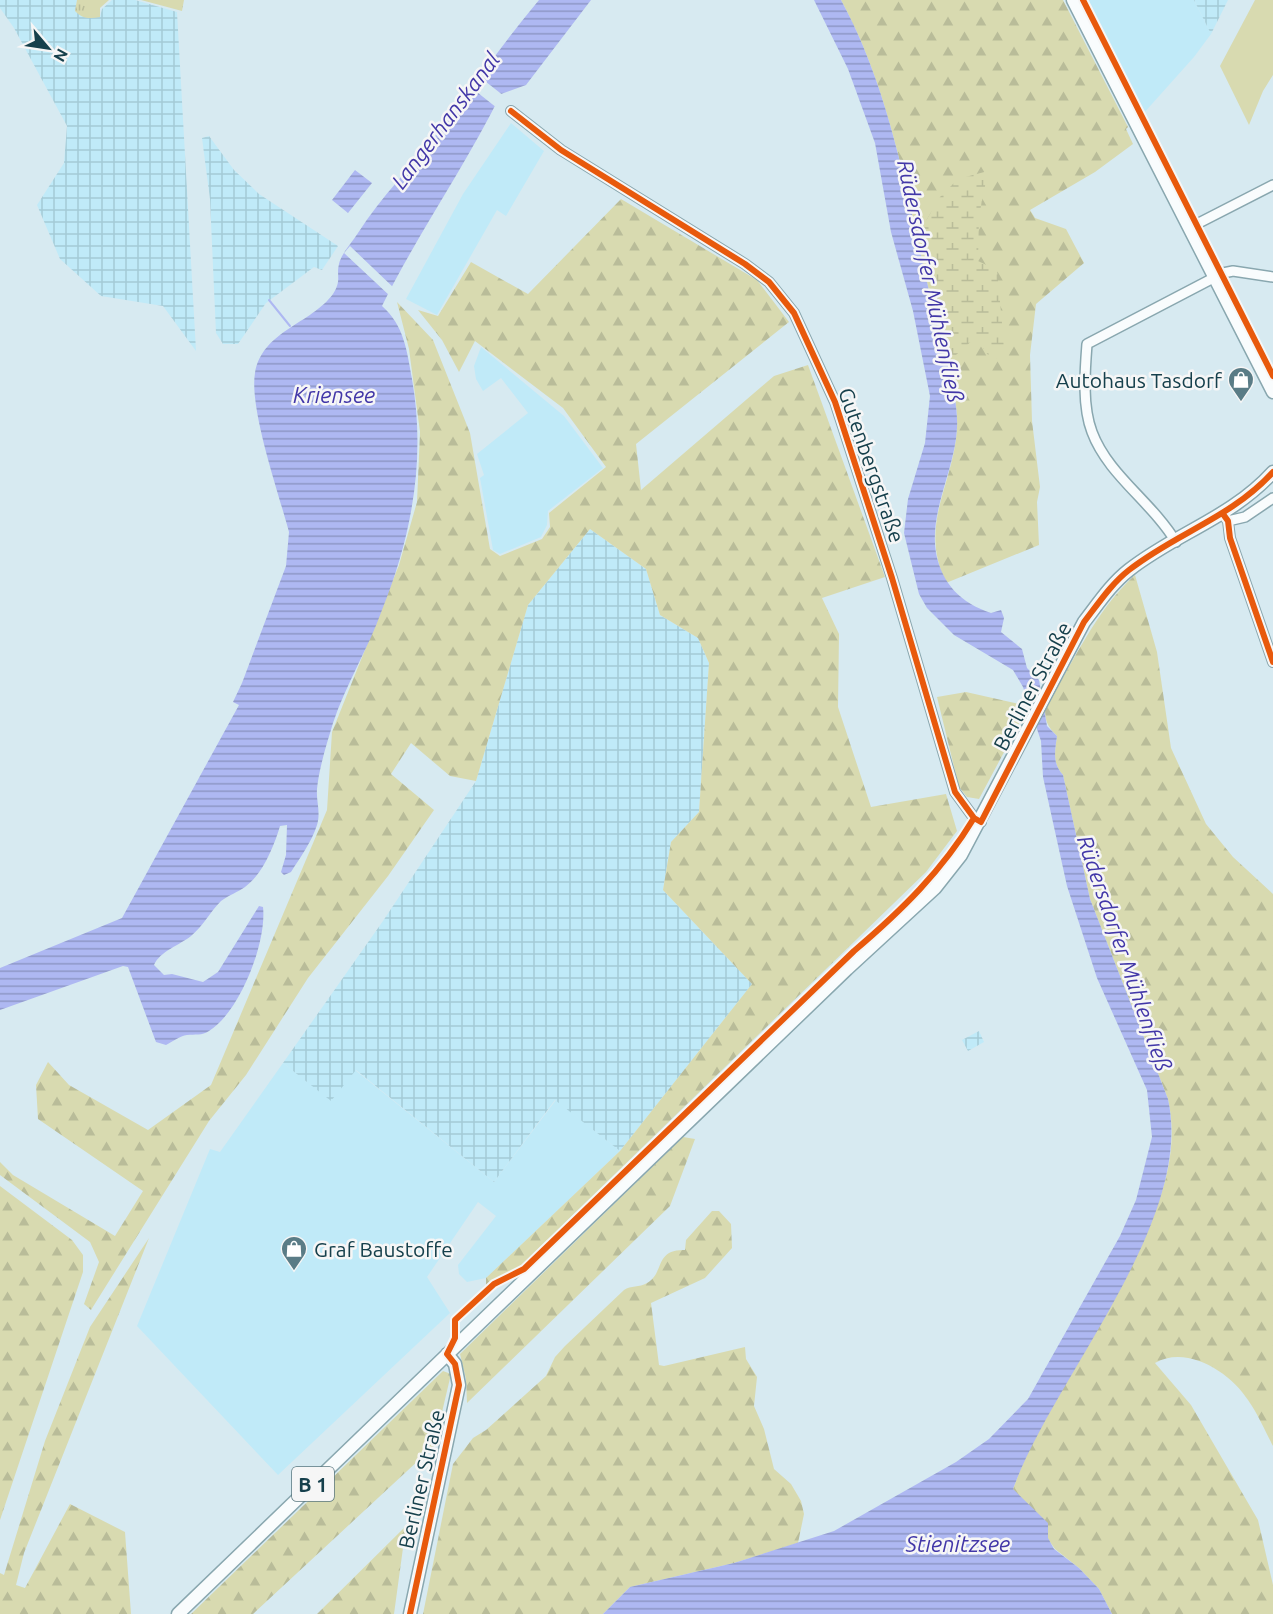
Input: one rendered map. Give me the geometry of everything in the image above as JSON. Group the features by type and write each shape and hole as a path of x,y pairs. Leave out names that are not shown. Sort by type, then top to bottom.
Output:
{"main road":[{"path":"1073,0 1273,392"},
{"name":"Berliner Straße","path":"410,1614 459,1385 455,1364 447,1354 839,977 936,888 961,855 981,822 1084,622 1107,592 1129,570 1225,517 1248,498 1273,472"},
{"name":"B 1","path":"178,1614 447,1354"}],"street":[{"name":"Gutenbergstraße","path":"510,111 571,157 753,270 776,288 794,313 835,402 854,458 955,792 972,815 981,822"},
{"path":"1189,228 1273,185"},
{"path":"1176,542 1154,510 1109,462 1095,440 1088,420 1088,344 1214,278 1233,271 1273,277"},
{"path":"1273,498 1245,518 1225,517 1231,541 1273,662"}],"shaded area":[{"path":"0,0 77,0 75,11 100,17 102,9 112,0 135,0 177,12 196,351 163,306 101,296 60,259 37,205 64,163 67,126 14,28 0,8"},
{"path":"1086,0 1194,0 1211,34 1194,57 1143,114"},
{"path":"1194,0 1228,0 1211,34"},
{"path":"511,123 544,151 506,216 497,210 437,315 406,299 463,194"},
{"path":"209,136 234,170 259,194 338,246 322,270 314,267 266,303 238,344 223,344 216,333 210,199 202,138"},
{"path":"481,347 564,416 603,468 548,511 547,525 541,537 500,554 493,550 480,478 484,475 477,454 528,413 501,378 483,391 476,379 474,366"},
{"path":"590,529 646,569 660,615 698,638 709,663 699,812 671,842 663,890 752,984 620,1151 555,1100 494,1182 356,1070 331,1101 283,1063 383,921 476,781 528,605"},
{"path":"979,1031 984,1042 968,1051 962,1040"},
{"name":"Graf Baustoffe","path":"283,1063 331,1100 355,1070 494,1182 556,1100 620,1151 486,1278 467,1282 459,1274 458,1265 496,1216 478,1202 427,1277 450,1313 278,1475 137,1326 210,1149 220,1152"}],"green space":[{"path":"77,0 109,0 100,8 100,17 90,18 80,16 75,11"},
{"path":"141,0 184,0 182,11"},
{"path":"841,0 1063,0 1128,127 1126,129 1133,144 1095,172 1030,210 1035,218 1066,229 1084,263 1036,304 1030,355 1032,421 1040,487 1037,502 1039,545 946,583 938,561 935,541 940,504 955,449 957,415 953,385 887,114 859,37"},
{"path":"1255,0 1273,0 1273,75 1263,91 1249,125 1220,66"},
{"path":"988,171 979,216 978,261 997,270 1005,355 992,360 975,338 947,363 917,236 940,197 958,179"},
{"path":"621,199 757,280 789,322 636,444 641,490 774,376 808,365 885,577 822,598 839,634 838,707 871,807 946,794 957,831 926,872 511,1275 486,1286 486,1278 620,1151 752,984 663,890 671,842 699,812 709,663 698,638 660,615 646,569 590,529 528,605 476,781 450,776 411,743 391,774 434,810 388,876 308,978 246,1075 209,1121 91,1310 84,1304 99,1262 90,1242 0,1175 0,1162 13,1175 115,1236 143,1191 38,1119 36,1085 48,1062 69,1085 148,1130 211,1085 327,810 332,732 399,565 417,502 420,432 409,349 397,302 433,340 470,433 490,549 500,556 542,539 550,527 549,513 606,467 563,408 475,341 459,372 442,340 418,310 438,316 471,262 528,294"},
{"path":"1135,575 1157,652 1171,748 1206,824 1233,857 1273,894 1273,1446 1248,1400 1220,1371 1194,1359 1181,1357 1167,1358 1155,1363 1191,1405 1258,1520 1273,1585 1273,1614 1112,1614 1099,1589 1079,1568 1055,1549 1013,1489 1044,1420 1145,1234 1165,1182 1170,1155 1172,1127 1168,1099 1090,899 1063,775 1057,766 1055,752 1057,736 1047,723 1045,712 1045,707 1096,621"},
{"path":"966,692 1019,704 1026,711 979,799 967,797 959,787 937,697"},
{"path":"683,1137 695,1139 670,1206 467,1403 466,1379 460,1354"},
{"path":"0,1186 72,1240 83,1255 83,1272 0,1520"},
{"path":"712,1211 719,1211 731,1224 732,1248 705,1278 651,1303 659,1365 664,1366 745,1347 746,1359 757,1377 754,1406 764,1429 774,1469 791,1484 801,1501 804,1514 798,1543 734,1563 630,1587 603,1614 423,1614 453,1464 473,1438 486,1430 546,1376 555,1357 624,1290 647,1283 653,1279 664,1257 675,1251 685,1250 686,1240"},
{"path":"149,1238 24,1553 16,1585 25,1588 70,1504 125,1532 131,1614 0,1614 0,1573 4,1575 45,1441 90,1327"},
{"path":"443,1371 451,1374 434,1446 253,1614 191,1614"},
{"path":"406,1526 394,1614 317,1614"}],"water":[{"name":"Kriensee","path":"539,0 591,0 526,85 501,94 382,306 400,330 412,379 417,438 414,496 392,582 376,624 344,694 328,739 318,781 319,816 315,831 291,872 284,875 281,872 286,855 287,825 280,826 275,842 257,875 242,889 221,901 196,932 165,952 154,965 164,975 172,974 203,982 218,972 259,906 263,907 261,938 241,993 231,1009 209,1031 184,1036 166,1045 156,1042 128,967 123,966 0,1010 0,968 122,918 239,705 233,702 286,566 289,532 256,408 254,389 259,359 277,337 313,313 333,294 337,285 340,260 367,220 437,134"},
{"name":"Stienitzsee","path":"814,0 841,0 874,75 898,153 949,370 957,428 952,459 936,522 936,553 939,564 948,583 962,598 991,613 1001,610 1004,618 1001,632 1022,649 1027,668 1039,680 1047,726 1057,736 1055,752 1057,766 1063,775 1090,899 1168,1099 1171,1146 1161,1196 1142,1247 1116,1298 1058,1398 1013,1489 1048,1523 1048,1538 1054,1549 1079,1568 1099,1589 1112,1614 603,1614 630,1587 734,1563 834,1531 956,1462 989,1439 1028,1399 1120,1236 1136,1200 1152,1137 1147,1090 1097,978 1067,886 1043,777 1041,741 1023,687 1013,670 954,635 927,608 919,594 904,533 908,499 925,443 930,396 913,311 891,232 875,143 848,69"},
{"path":"355,170 372,183 348,213 332,200"}],"pier":[{"path":"476,74 504,96 497,108 468,85"},
{"path":"350,246 394,288 390,296 344,253"}],"waterway":[{"path":"269,300 290,326"}],"cycle path":[{"path":"1083,0 1273,376"},
{"path":"511,111 561,150 745,264 769,282 794,313 835,402 892,578 955,792 974,818 981,822 1084,622 1105,594 1129,570 1239,502 1273,472"},
{"path":"1223,514 1228,521 1230,538 1273,662"},
{"path":"410,1614 459,1385 455,1364 447,1354 455,1338 455,1320 494,1284 524,1269 854,951 888,921 934,873 974,818"}],"place":[{"name":"Autohaus Tasdorf","path":"1241,403"},
{"name":"Graf Baustoffe","path":"294,1272"}],"water label":[{"name":"Langerhanskanal","path":"445,120"},
{"name":"Rüdersdorfer Mühlenfließ","path":"931,281"},
{"name":"Rüdersdorfer Mühlenfließ","path":"1125,953"}]}
